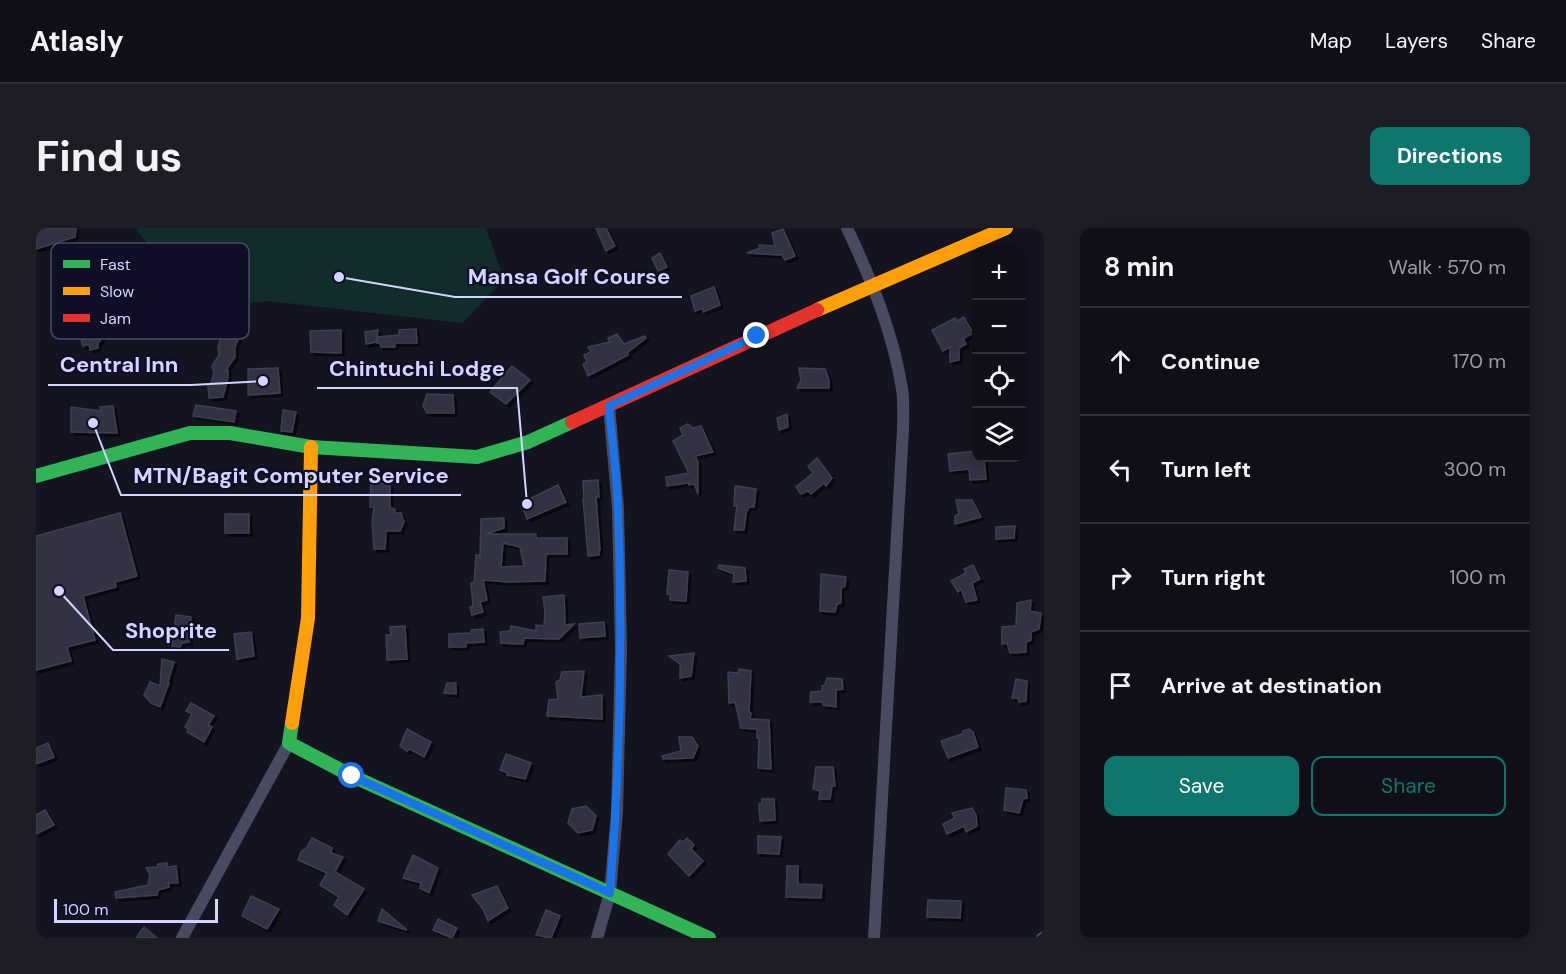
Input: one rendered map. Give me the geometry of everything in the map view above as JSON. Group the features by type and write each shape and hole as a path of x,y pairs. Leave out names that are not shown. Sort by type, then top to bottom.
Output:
{"street":[{"path":"847,228 874,287 891,341 902,390 903,430 874,938"},
{"path":"36,476 190,434 230,433 311,447 477,457 528,442 757,336 1006,228"},
{"path":"597,938 610,893 617,812 621,649 618,508 609,406"},
{"path":"182,938 289,743 308,618 311,447"},
{"path":"289,743 352,776 709,938"}],"green space":[{"path":"137,228 486,228 504,280 462,323 268,301 249,303 249,243 147,243"}],"building":[{"path":"36,228 76,228 75,237 36,249"},
{"path":"596,228 606,228 615,246 606,251"},
{"path":"783,229 795,256 785,260 782,255 747,253 760,248 759,245 775,246 772,233"},
{"path":"660,253 667,267 658,271 652,258"},
{"path":"714,287 720,305 703,312 703,308 695,311 691,296"},
{"path":"964,317 972,334 963,339 966,344 959,348 959,360 950,362 950,347 943,351 932,330 955,318 957,321"},
{"path":"416,329 417,343 395,343 395,347 381,347 380,343 377,343 377,337 399,335 399,330"},
{"path":"341,330 341,353 311,352 310,331"},
{"path":"378,330 376,342 366,344 365,332"},
{"path":"617,334 624,344 645,336 646,338 628,352 628,355 588,376 583,364 587,362 584,355 591,352 588,347 610,342 608,338"},
{"path":"81,339 101,339 98,348 90,350 89,344 83,346"},
{"path":"220,339 238,339 235,357 225,371 228,370 228,377 223,397 209,398 208,386 210,386 214,373 212,366 219,355"},
{"path":"512,366 530,380 506,404 490,392"},
{"path":"278,368 280,393 248,395 248,369"},
{"path":"799,368 825,369 829,388 797,388 801,380"},
{"path":"427,394 453,395 454,413 427,413 423,406"},
{"path":"196,405 236,411 234,422 193,416"},
{"path":"113,406 117,433 71,432 71,407 101,411 100,407"},
{"path":"283,410 296,412 292,432 281,431"},
{"path":"787,414 788,427 779,430 777,418"},
{"path":"688,424 693,428 701,426 713,452 695,456 698,462 698,494 694,484 667,486 666,477 689,473 673,441 683,435 680,428"},
{"path":"972,451 972,462 984,462 986,479 970,480 969,469 950,471 948,454"},
{"path":"817,458 832,478 826,486 824,483 811,494 808,491 801,494 796,487 813,473 808,466"},
{"path":"598,480 599,497 596,497 600,550 599,555 588,556 583,481"},
{"path":"371,483 390,484 390,508 395,509 395,513 401,513 404,522 400,531 386,531 385,549 374,549 372,521 374,507 370,507"},
{"path":"558,485 566,502 527,519 521,503"},
{"path":"735,486 756,489 754,507 749,507 746,513 744,530 734,530 737,506 734,506"},
{"path":"956,500 972,500 981,517 955,524 955,516 959,514"},
{"path":"120,513 137,576 115,582 116,587 83,596 95,640 67,647 71,661 36,670 36,536"},
{"path":"225,514 249,514 249,533 225,533"},
{"path":"504,518 504,528 486,534 536,534 536,538 567,538 567,554 546,554 545,581 483,580 487,600 480,602 483,612 472,615 471,583 474,583 476,555 480,558 481,519","holes":["503,543 520,547 524,566 501,567"]},
{"path":"1015,526 1014,538 996,539 996,527"},
{"path":"719,565 745,568 746,581 733,582 734,574 718,568"},
{"path":"973,565 980,579 972,583 977,600 966,602 961,589 958,592 951,581 966,573 964,569"},
{"path":"669,570 688,572 686,601 670,600 670,594 667,594"},
{"path":"821,574 846,577 845,586 841,588 841,603 837,604 835,612 820,611"},
{"path":"564,595 565,625 574,624 559,639 524,638 523,644 501,643 500,632 510,631 511,626 536,631 536,625 544,626 543,597"},
{"path":"1031,600 1030,611 1041,613 1039,629 1031,632 1031,640 1026,642 1026,652 1010,653 1007,643 1002,644 1002,627 1016,626 1017,603"},
{"path":"176,615 191,617 189,642 182,643 180,647 172,646"},
{"path":"604,622 605,636 580,638 579,624"},
{"path":"405,626 407,659 387,660 386,635 391,635 390,627"},
{"path":"483,629 484,642 466,643 466,647 449,647 449,634 471,633 471,630"},
{"path":"251,632 254,656 237,659 234,634"},
{"path":"694,653 691,676 680,678 680,664 669,656"},
{"path":"162,659 174,662 160,707 151,703 144,695 150,682 160,686"},
{"path":"739,669 751,671 750,719 769,720 771,769 758,768 757,729 741,728 735,702 729,703 728,672 738,673"},
{"path":"584,671 581,697 602,695 602,719 547,716 549,700 558,699 556,682 560,680 562,672"},
{"path":"827,678 842,679 843,689 836,690 836,707 823,705 823,702 810,702 811,692 822,691"},
{"path":"1016,679 1027,681 1026,701 1019,702 1018,698 1012,698"},
{"path":"447,683 456,683 456,694 444,693"},
{"path":"191,703 214,716 208,725 212,727 204,742 187,732 188,729 185,727 192,714 186,711"},
{"path":"407,729 431,742 424,757 400,746"},
{"path":"969,729 973,732 978,747 948,758 941,741 962,734 963,731"},
{"path":"679,737 692,737 698,746 693,758 663,759 662,756 681,751"},
{"path":"48,743 54,757 36,764 36,748"},
{"path":"506,754 531,763 525,779 507,775 508,773 500,770"},
{"path":"816,767 833,767 835,786 832,786 830,799 819,799 820,791 813,789"},
{"path":"1006,788 1026,790 1027,798 1023,799 1019,813 1004,810"},
{"path":"762,799 774,799 775,820 760,821 759,804 762,804"},
{"path":"586,806 596,816 592,830 578,833 568,823 572,809"},
{"path":"972,808 976,815 977,826 966,832 964,826 947,834 943,824 955,818 952,813"},
{"path":"45,810 54,825 36,834 36,815"},
{"path":"758,836 781,837 779,854 758,853"},
{"path":"312,838 332,848 331,853 343,857 335,872 364,889 347,915 334,905 339,897 320,885 327,873 298,860"},
{"path":"687,838 694,845 691,849 703,861 689,876 668,854 680,840 683,842"},
{"path":"413,855 438,868 429,893 420,888 421,883 403,878"},
{"path":"167,863 167,867 176,866 178,883 168,883 169,887 158,890 157,895 116,898 115,892 148,885 150,875 146,868"},
{"path":"787,866 798,866 798,884 822,885 821,898 786,897"},
{"path":"497,886 508,908 488,921 483,909 472,895"},
{"path":"251,896 279,909 267,929 242,916"},
{"path":"928,900 961,901 960,918 927,917"},
{"path":"382,909 406,929 406,930 378,921"},
{"path":"546,910 560,916 551,938 536,935"},
{"path":"438,919 457,928 452,938 433,930"},
{"path":"144,927 157,938 136,938"}],"traffic: fast":[{"path":"36,476 190,433 230,433 311,447 477,457 528,442 572,422"},
{"path":"292,723 289,743 352,776 709,938"}],"traffic: slow":[{"path":"817,310 1006,228"},
{"path":"292,723 308,618 311,447"}],"traffic: jam":[{"path":"572,422 817,310"}],"place":[{"name":"Mansa Golf Course","path":"339,277"},
{"name":"Central Inn","path":"263,381"},
{"name":"MTN/Bagit Computer Service","path":"93,423"},
{"name":"Chintuchi Lodge","path":"527,504"},
{"name":"Shoprite","path":"59,591"}],"route":[{"path":"352,776 610,893 617,812 621,649 618,508 609,406 757,336"}]}
